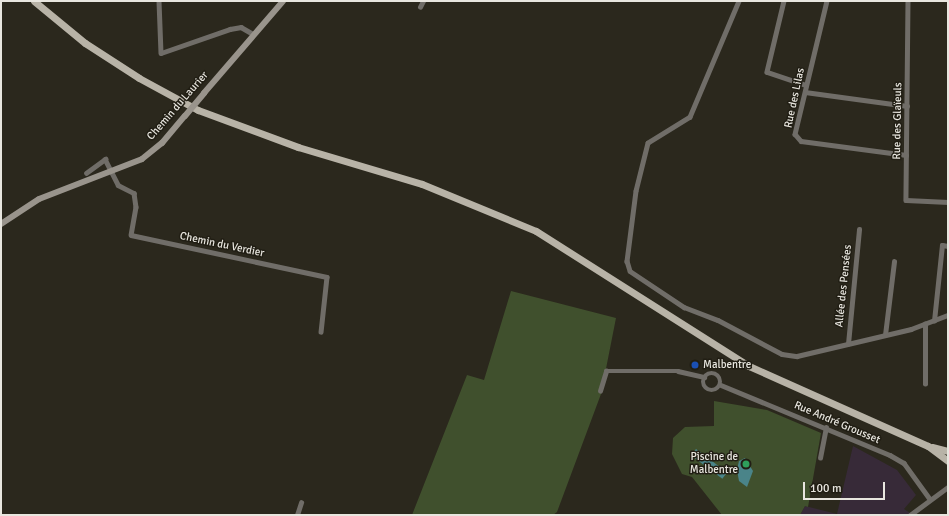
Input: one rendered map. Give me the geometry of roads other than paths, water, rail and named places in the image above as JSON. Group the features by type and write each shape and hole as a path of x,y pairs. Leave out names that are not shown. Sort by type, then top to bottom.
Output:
{"main road":[{"path":"34,1 85,42 139,78 198,110 298,147 422,184 536,231 749,366 928,446 948,451"},
{"path":"928,446 948,461"}],"street":[{"path":"159,1 161,53 230,29 242,27 253,34"},
{"name":"Chemin du Laurier","path":"1,224 39,199 112,172 154,150 283,1"},
{"path":"420,7 423,1"},
{"path":"739,1 690,117 648,143 636,191 627,261 630,271 684,308 718,320 782,354 797,356 885,335 925,324 948,315"},
{"path":"784,1 768,72 806,85"},
{"name":"Rue des Lilas","path":"827,1 795,134 801,141 906,155"},
{"name":"Rue des Glaïeuls","path":"908,1 906,200 948,202"},
{"path":"804,92 907,106"},
{"path":"86,173 104,159 112,172"},
{"name":"Chemin du Verdier","path":"112,172 118,185 134,193 137,199 131,235 327,277 321,332"},
{"name":"Allée des Pensées","path":"848,344 859,230"},
{"path":"934,320 942,245 948,246"},
{"path":"885,335 894,262"},
{"path":"925,324 925,384"},
{"path":"600,391 606,372 678,370 704,377 717,374 721,385 715,391 706,390 702,382 704,377"},
{"name":"Rue André Grousset","path":"721,385 826,428 904,463 930,499"},
{"path":"820,458 826,428"},
{"path":"939,492 948,482"},
{"path":"910,515 939,492 948,487"},
{"path":"297,515 301,503"}],"water":[{"path":"696,449 727,472 722,479 691,455"},
{"path":"745,458 753,471 747,487 739,481 737,470 739,461"}],"place":[{"name":"Malbentre","path":"695,365"},
{"name":"Piscine de Malbentre","path":"746,464"}]}
